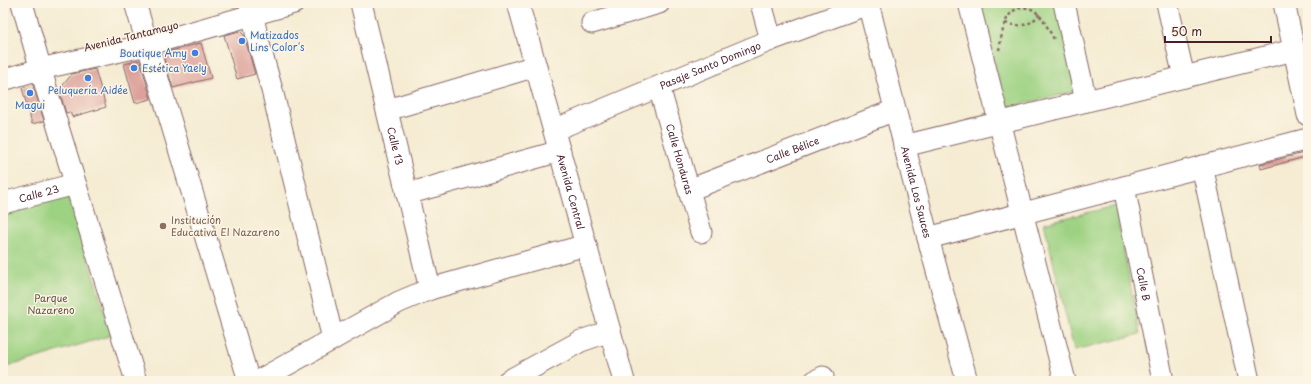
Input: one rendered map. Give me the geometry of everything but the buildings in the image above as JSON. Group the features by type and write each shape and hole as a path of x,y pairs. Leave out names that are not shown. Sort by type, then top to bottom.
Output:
{"street":[{"path":"22,3 136,381"},
{"path":"135,3 249,381"},
{"name":"Avenida Tantamayo","path":"3,67 39,63 145,39 246,9 294,3"},
{"name":"Calle 13","path":"361,3 430,289"},
{"name":"Avenida Central","path":"518,3 624,381"},
{"path":"592,24 659,3"},
{"path":"761,3 771,40"},
{"path":"969,3 1065,381"},
{"path":"1064,3 1086,101"},
{"path":"1167,3 1184,77"},
{"path":"1284,3 1308,115"},
{"name":"Pasaje Santo Domingo","path":"554,130 771,40 868,4"},
{"name":"Avenida Los Sauces","path":"868,4 928,238 967,381"},
{"path":"246,9 274,97 333,339"},
{"path":"904,146 1294,50"},
{"name":"Avenida Tantamayo","path":"3,80 39,63"},
{"path":"387,110 536,66"},
{"name":"Calle Honduras","path":"659,87 701,232"},
{"name":"Calle Bélice","path":"689,190 895,110"},
{"path":"928,238 1308,139"},
{"path":"407,194 560,151"},
{"path":"1202,166 1248,381"},
{"name":"Calle 23","path":"3,203 76,184"},
{"name":"Calle B","path":"1124,187 1163,381"},
{"path":"258,381 399,302 430,289 586,245"},
{"path":"508,381 581,341 610,331"}],"path":[{"path":"1018,3 1019,8"},
{"path":"999,54 1005,23 1008,16 1019,8 1032,9 1038,14 1057,42"},
{"path":"1005,23 1014,26 1022,26 1035,20 1038,14"}],"green space":[{"path":"979,3 1056,3 1077,91 1006,108"},
{"name":"Parque Nazareno","path":"68,197 112,335 3,368 3,213"},
{"path":"1115,206 1140,334 1074,350 1044,223"}],"place":[{"name":"Matizados Lins Color's","path":"242,41"},
{"name":"Boutique Amy","path":"195,53"},
{"name":"Estética Yaely","path":"134,68"},
{"name":"Peluquería Aidée","path":"88,78"},
{"name":"Magui","path":"30,93"},
{"name":"Institución Educativa El Nazareno","path":"163,226"}]}
